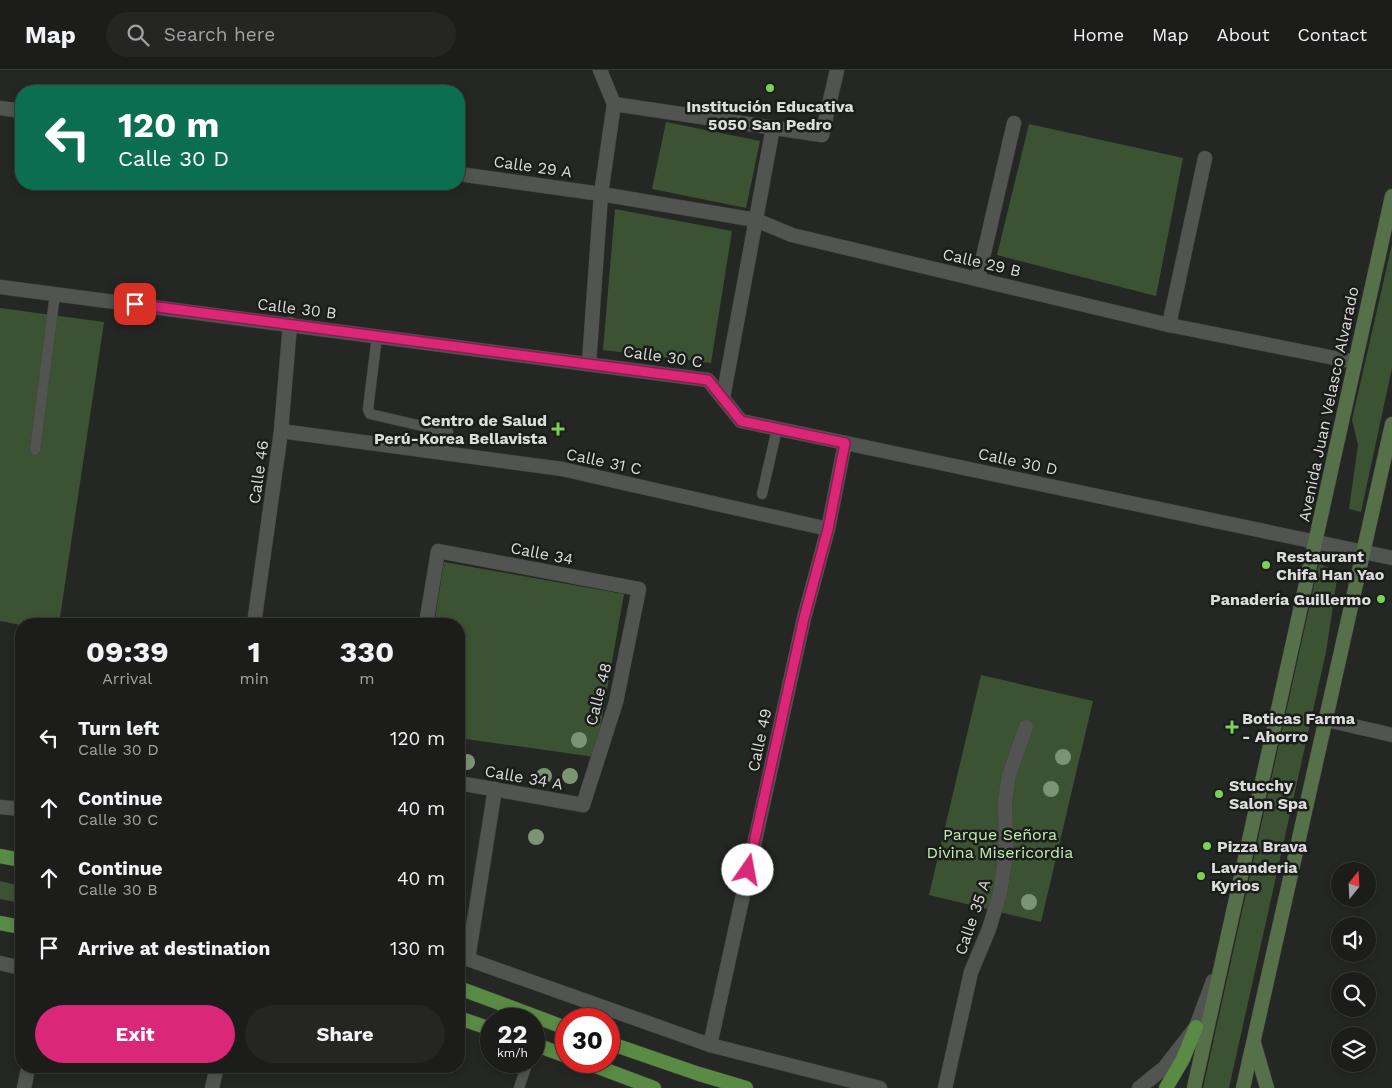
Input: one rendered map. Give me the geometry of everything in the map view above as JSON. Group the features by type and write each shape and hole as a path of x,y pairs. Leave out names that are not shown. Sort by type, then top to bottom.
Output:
{"main road":[{"name":"Avenida Juan Velasco Alvarado","path":"1194,1088 1392,196"},
{"path":"1243,1088 1392,424"},
{"path":"0,856 15,859"},
{"path":"0,923 15,926"},
{"path":"465,990 555,1024"},
{"path":"465,1020 480,1025"},
{"path":"1166,1088 1183,1059 1196,1027"},
{"path":"1253,1042 1267,1088"},
{"path":"620,1047 746,1088"},
{"path":"614,1073 654,1088"}],"street":[{"path":"589,363 602,194 614,104 600,70"},
{"path":"614,104 822,135 837,70"},
{"path":"0,108 15,110"},
{"path":"978,279 1014,124"},
{"path":"723,398 773,127"},
{"path":"1169,325 1205,158"},
{"name":"Calle 29 A","path":"465,175 602,194"},
{"name":"Calle 29 B","path":"602,194 756,220 792,235 1169,325 1355,362"},
{"name":"Calle 30 B","path":"0,287 589,363"},
{"name":"Calle 46","path":"255,618 281,431 290,324"},
{"name":"Calle 30 C","path":"589,363 708,380 723,398"},
{"name":"Calle 30 D","path":"723,398 741,421 1392,558"},
{"name":"Calle 31 C","path":"281,431 562,469 828,529"},
{"name":"Calle 49","path":"710,1045 804,618 828,529 845,443"},
{"name":"Calle 34","path":"427,618 438,551 639,589"},
{"name":"Calle 48","path":"583,805 616,702 639,589"},
{"path":"1327,720 1392,735"},
{"name":"Calle 35 A","path":"945,1088 971,972 990,929 1003,880 1006,854 1005,800 1009,775 1026,727"},
{"name":"Calle 34 A","path":"465,784 583,805"},
{"path":"465,947 495,789"},
{"path":"0,807 15,809"},
{"path":"1139,1088 1164,1068 1196,1027 1222,957"},
{"path":"465,959 710,1045 880,1088"},
{"path":"0,963 15,967"},
{"path":"24,1088 27,1073"},
{"path":"212,1088 215,1073"}],"lane":[{"path":"35,450 55,294"},
{"path":"377,336 368,409 370,414 448,432"},
{"path":"762,494 777,429"},
{"path":"519,1088 524,1073"}],"green space":[{"path":"666,122 760,141 746,208 652,189"},
{"path":"1029,124 1183,158 1156,296 997,255"},
{"path":"615,209 732,231 711,363 603,350"},
{"path":"1392,244 1392,368 1361,512 1349,509 1358,445 1352,420"},
{"path":"0,308 104,322 60,618 15,618 15,624 0,621"},
{"path":"444,562 624,594 595,757 465,739 465,618 435,618"},
{"path":"1319,563 1338,573 1326,652 1229,1088 1203,1088"},
{"name":"Parque Señora Divina Misericordia","path":"981,675 1093,701 1041,922 929,895"},
{"path":"0,881 15,885 15,902 0,899"}],"place":[{"name":"Institución Educativa 5050 San Pedro","path":"770,88"},
{"name":"Centro de Salud Perú-Korea Bellavista","path":"558,429"},
{"name":"Restaurant Chifa Han Yao","path":"1266,565"},
{"name":"Panadería Guillermo","path":"1381,599"},
{"name":"Boticas Farma - Ahorro","path":"1232,727"},
{"name":"Stucchy Salon Spa","path":"1219,794"},
{"name":"Pizza Brava","path":"1207,846"},
{"name":"Lavanderia Kyrios","path":"1201,876"}],"route":[{"path":"135,304 708,380 741,421 845,443 828,529 804,618 748,870"}]}
